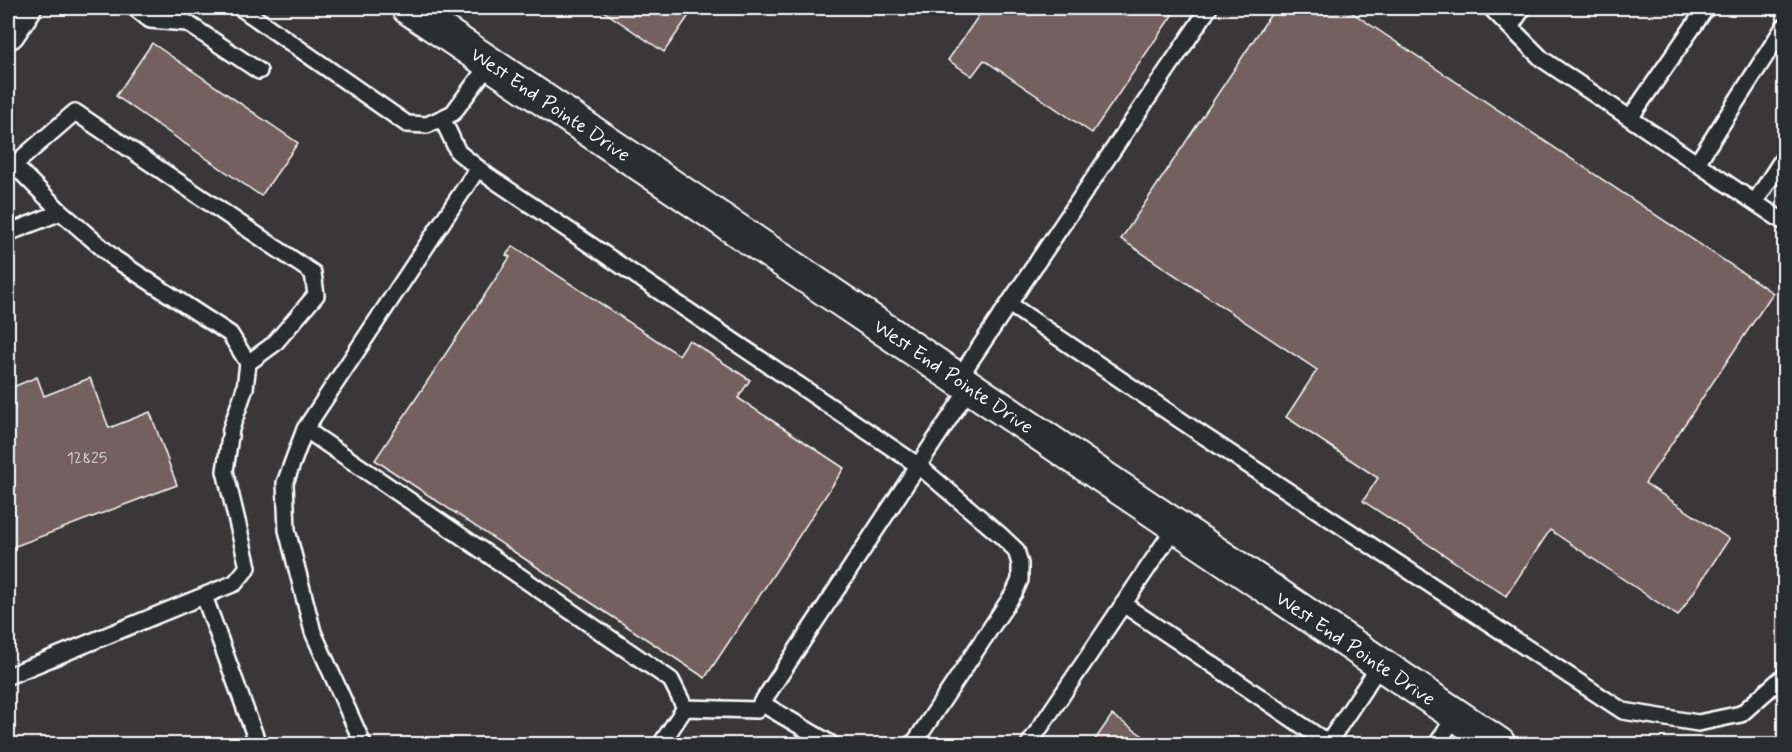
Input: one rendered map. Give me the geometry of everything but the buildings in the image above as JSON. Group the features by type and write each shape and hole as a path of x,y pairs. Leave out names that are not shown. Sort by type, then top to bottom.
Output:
{"main road":[{"path":"8,32 24,8"}],"street":[{"name":"West End Pointe Drive","path":"408,8 1499,744"}],"lane":[{"path":"135,8 150,20 187,23 259,71"},
{"path":"242,8 407,124 427,125 453,113 490,63"},
{"path":"686,708 757,710 919,466 1009,304 1209,8"},
{"path":"1491,8 1542,59 1785,222"},
{"path":"1510,27 1523,8"},
{"path":"1630,118 1706,8"},
{"path":"1697,163 1785,27"},
{"path":"8,676 235,583 248,567 225,471 231,429 245,388 248,363 230,334 115,259 61,212 11,162 75,112 313,273 316,295 274,344 248,363"},
{"path":"442,118 458,152 478,168 919,466 1016,550 1020,564 1020,580 1014,593 911,744"},
{"path":"1755,202 1785,157"},
{"path":"363,744 313,632 287,530 285,483 305,429 478,168"},
{"path":"8,233 61,212"},
{"path":"1009,304 1198,432 1623,711 1698,723 1741,714 1785,676"},
{"path":"305,429 671,680 686,708"},
{"path":"1029,744 1176,526"},
{"path":"204,596 258,744"},
{"path":"1123,604 1328,744 1380,665"},
{"path":"761,703 831,744"},
{"path":"661,744 686,708"},
{"path":"1437,744 1456,715"}]}
